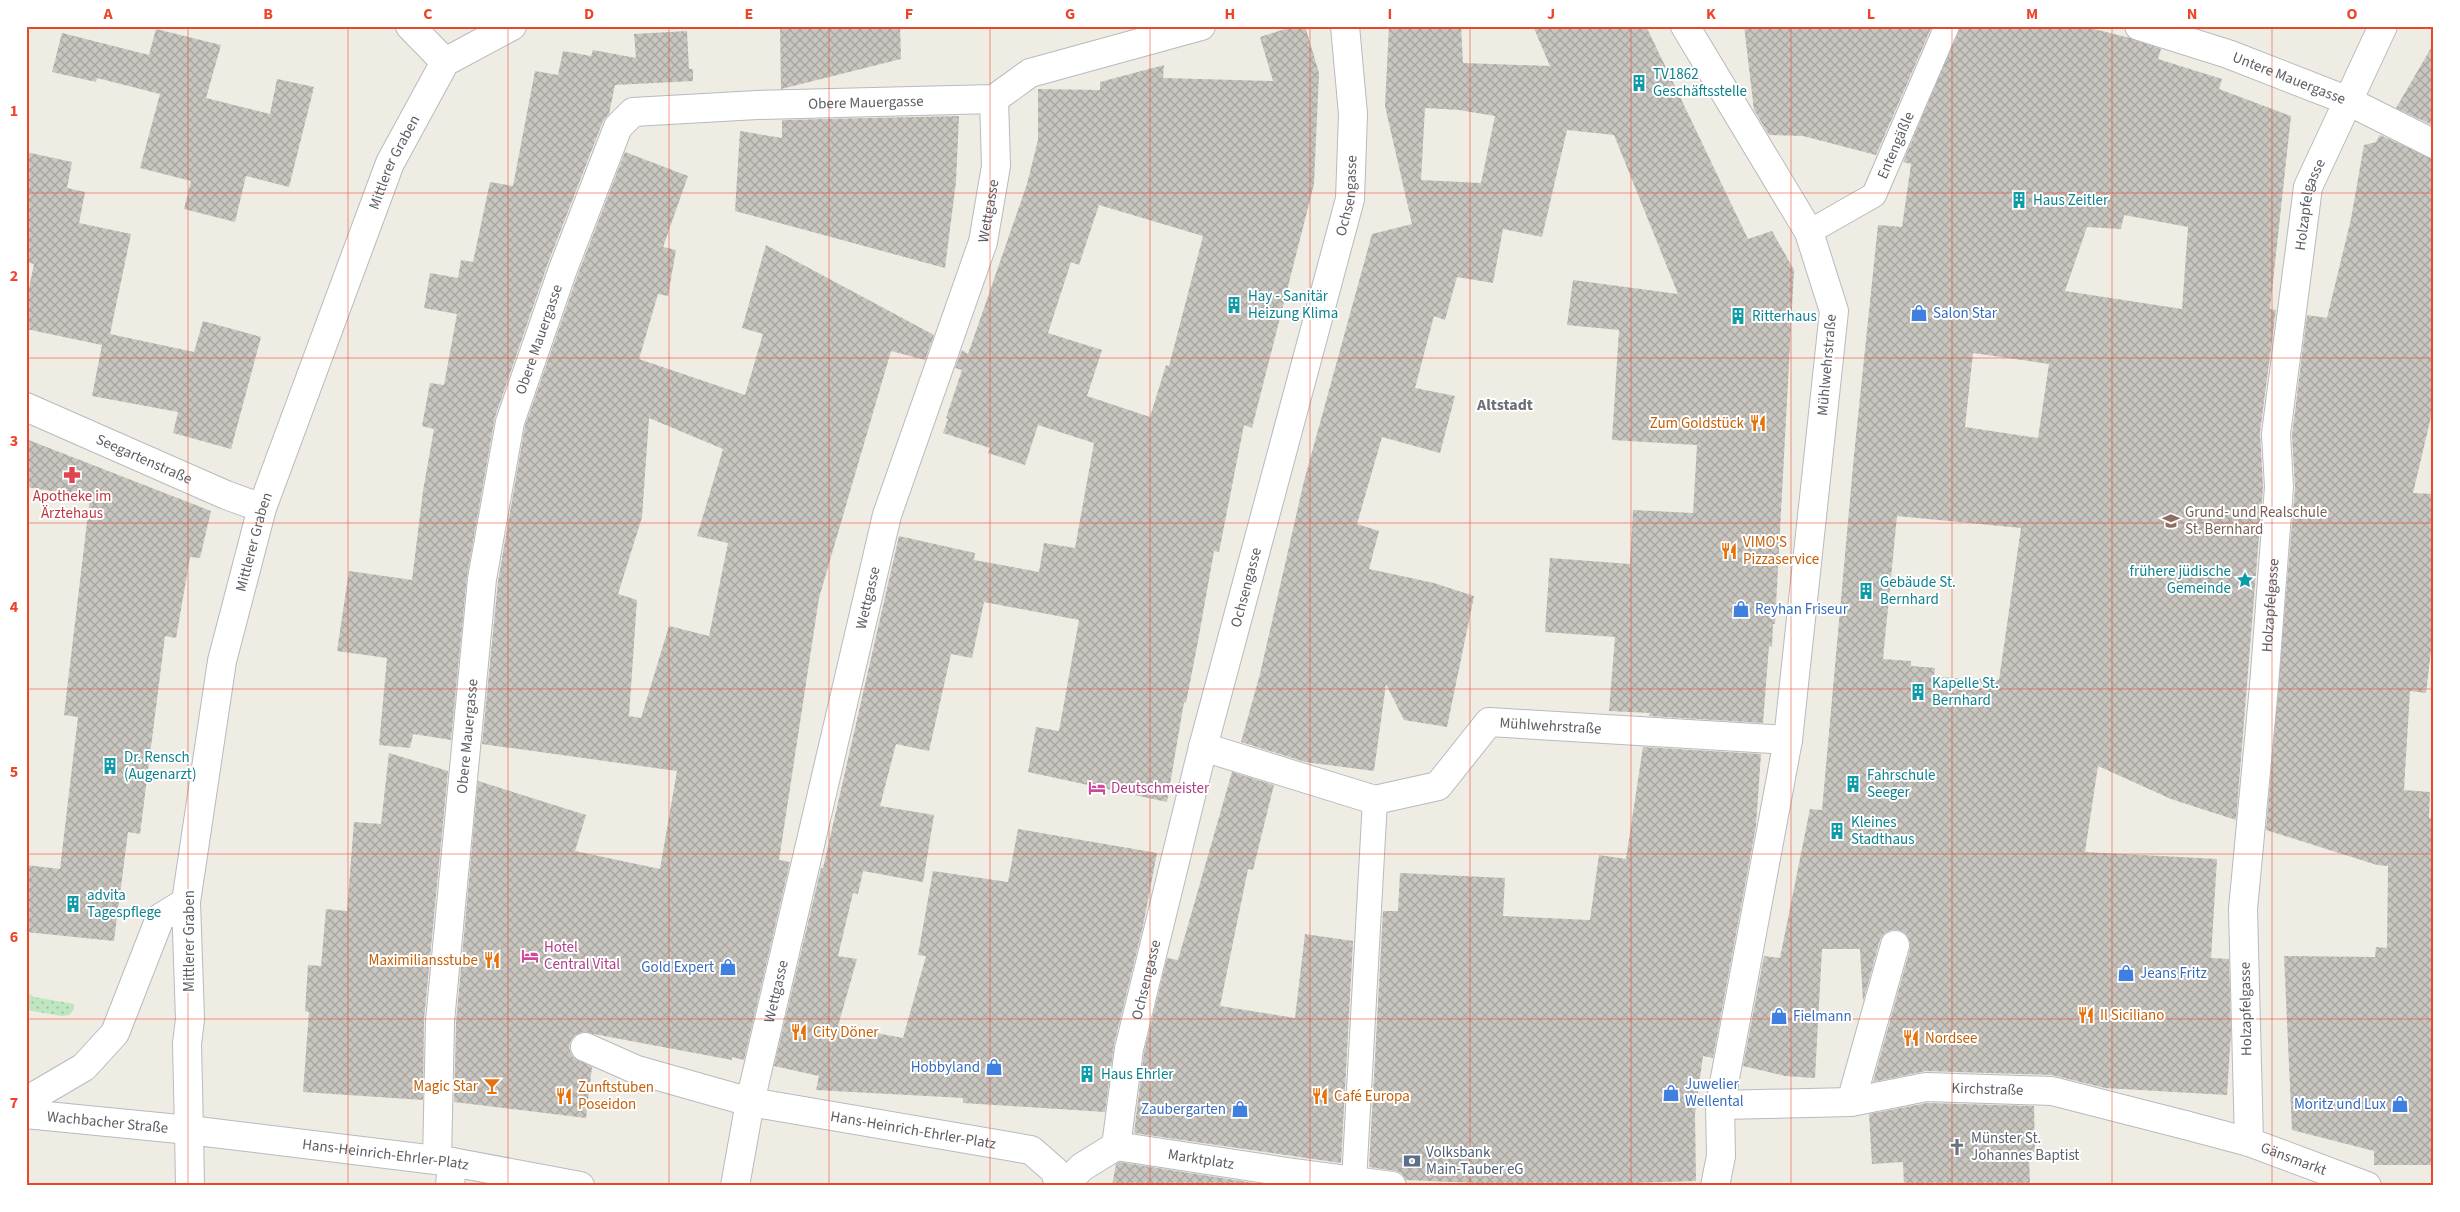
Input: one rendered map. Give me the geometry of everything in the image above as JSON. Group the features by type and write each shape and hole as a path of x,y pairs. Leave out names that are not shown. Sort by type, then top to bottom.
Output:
{"street":[{"path":"410,26 444,62 512,26"},
{"path":"994,99 1030,73 1201,26"},
{"name":"Ochsengasse","path":"1116,1146 1129,1049 1203,748 1350,199 1354,114 1345,26"},
{"name":"Mühlwehrstraße","path":"1684,26 1809,232 1834,311 1788,740 1720,1105 1721,1156 1715,1186"},
{"name":"Untere Mauergasse","path":"2139,26 2228,54 2346,100 2434,144"},
{"name":"Holzapfelgasse","path":"2249,1142 2243,909 2264,686 2279,487 2276,434 2308,187 2346,100 2383,26"},
{"name":"Mittlerer Graben","path":"190,1186 187,1044 190,1019 186,902 222,661 262,508 390,162 444,62"},
{"name":"Obere Mauergasse","path":"446,1169 440,1022 482,579 510,422 563,269 618,126 633,112 757,105 994,99"},
{"name":"Wettgasse","path":"750,1102 887,515 983,242 996,166 994,99"},
{"name":"Seegartenstraße","path":"26,407 226,495 262,508"},
{"name":"Mühlwehrstraße","path":"1203,748 1376,800 1438,786 1489,722 1788,740"},
{"path":"26,1101 84,1067 116,1033 160,918 186,902"},
{"path":"1851,1102 1895,944"},
{"name":"Hans-Heinrich-Ehrler-Platz","path":"585,1047 636,1070 750,1102 1030,1150 1055,1171 1061,1186 1082,1167 1116,1146"},
{"name":"Kirchstraße","path":"1720,1105 1851,1102 1926,1086 2052,1091 2249,1142"},
{"path":"736,1186 750,1102"},
{"name":"Wachbacher Straße","path":"26,1114 189,1130"},
{"name":"Hans-Heinrich-Ehrler-Platz","path":"189,1130 446,1169 580,1186"},
{"name":"Gänsmarkt","path":"2249,1142 2367,1186"},
{"name":"Marktplatz","path":"1116,1146 1286,1179 1354,1181 1392,1186"}],"lane":[{"name":"Entengäßle","path":"1809,232 1874,195 1947,26"},
{"path":"1354,1181 1376,800"}],"green space":[{"path":"26,991 34,997 74,1004 74,1009 69,1015 62,1016 26,1010"}],"building":[{"path":"780,26 900,26 901,59 781,89"},
{"path":"1295,26 1305,26 1319,73 1314,184 1252,428 1244,425 1219,552 1214,551 1186,703 1184,702 1167,802 1028,772 1036,727 1059,731 1079,620 984,602 972,658 951,654 929,751 896,744 880,806 934,815 923,882 863,871 858,894 853,893 838,956 857,959 838,1026 903,1038 926,956 918,955 933,871 1008,882 1018,829 1157,853 1143,926 1114,1045 1105,1112 963,1103 963,1098 816,1090 819,1076 774,1066 821,868 823,868 899,536 975,553 974,560 1039,572 1044,543 1075,548 1094,443 1038,425 1025,465 988,453 990,448 943,433 962,370 955,368 962,350 968,354 1027,184 1038,140 1038,89 1100,90 1100,82 1164,65 1163,78 1273,81 1260,37","holes":["1099,205 1203,236 1169,366 1166,365 1150,417 1087,396 1102,350 1048,333 1071,262 1079,265"]},
{"path":"1389,26 1461,26 1463,63 1550,66 1533,26 1646,26 1748,239 1772,231 1794,270 1775,624 1773,624 1772,647 1769,646 1763,723 1649,716 1650,713 1609,711 1615,637 1545,632 1550,558 1630,564 1633,510 1693,513 1697,445 1612,440 1619,330 1567,325 1573,280 1678,294 1614,135 1567,130 1542,237 1503,229 1493,283 1457,277 1445,320 1434,316 1415,388 1455,396 1440,453 1382,437 1357,524 1379,531 1369,569 1434,583 1474,596 1447,727 1404,720 1386,684 1374,771 1305,762 1241,742 1260,674 1304,481 1372,234 1412,224 1385,106","holes":["1425,108 1459,110 1495,116 1481,183 1421,180"]},
{"path":"1744,26 1932,26 1876,155 1803,136 1769,135 1754,110"},
{"path":"1960,26 2082,26 2130,38 2161,49 2158,59 2222,79 2219,89 2291,116 2270,309 2276,310 2260,432 2263,487 2236,820 2171,799 2098,766 2085,852 2217,859 2211,958 2229,959 2231,1032 2227,1095 2105,1088 2052,1075 1926,1071 1873,1082 1910,949 1910,942 1906,934 1899,930 1891,930 1884,934 1880,940 1863,1002 1860,949 1822,949 1815,1078 1785,1076 1743,1066 1764,956 1780,958 1810,809 1822,810 1854,455 1878,225 1902,227 1911,164 1903,162","holes":["2124,215 2188,227 2182,309 2065,291 2087,227 2121,229","1973,353 2049,364 2038,438 1965,427","1897,516 2021,528 1999,680 1934,677 1935,668 1911,666 1911,661 1883,659"]},
{"path":"156,29 221,45 206,98 270,114 277,79 314,87 289,187 246,176 235,222 184,209 191,181 140,168 160,94 97,78 96,82 52,72 62,33 149,55"},
{"path":"687,31 689,69 693,69 693,81 615,85 609,114 603,121 548,263 495,417 467,576 451,740 413,734 410,748 379,745 387,658 337,651 349,571 412,580 423,491 434,429 422,426 430,383 444,385 457,314 424,308 430,273 458,278 461,260 473,262 490,182 513,186 535,71 558,75 563,51 591,56 593,50 636,58 634,34"},
{"path":"2434,43 2434,126 2396,108"},
{"path":"959,116 956,182 945,268 735,211 740,131 782,138 782,120"},
{"path":"2380,135 2434,159 2434,404 2413,493 2434,494 2434,625 2426,693 2410,691 2404,790 2430,792 2429,818 2434,819 2434,1165 2374,1165 2374,1151 2292,1130 2284,956 2375,957 2376,947 2387,948 2388,866 2377,865 2266,830 2295,488 2292,435 2307,315 2327,318 2351,219 2364,145 2376,142"},
{"path":"26,152 72,162 67,188 85,192 79,223 131,234 110,334 194,352 203,321 261,337 231,449 173,433 178,412 92,396 102,345 26,329 26,303 34,264 26,262"},
{"path":"625,152 688,176 663,247 676,250 668,296 658,294 639,359 745,395 763,334 742,328 766,245 934,335 925,360 891,351 819,598 779,860 790,862 744,1060 732,1057 732,1060 583,1032 575,1035 571,1040 569,1048 573,1057 592,1067 586,1118 454,1102 456,1022 478,781 586,815 575,851 660,869 677,771 482,744 498,581 525,426 578,274","holes":["649,418 723,449 697,536 728,543 709,636 669,626 641,718 629,716 637,600 618,594 642,517"]},
{"path":"26,439 211,511 200,558 190,557 176,638 165,636 140,834 128,832 114,941 26,932 26,865 60,869 78,717 64,715 90,497 26,487"},
{"path":"1643,747 1761,754 1756,826 1713,1058 1703,1056 1695,1114 1696,1181 1575,1185 1476,1183 1406,1180 1401,1173 1369,1167 1383,911 1398,911 1400,873 1505,878 1503,916 1590,920 1599,855 1626,859"},
{"path":"389,753 448,771 424,1020 423,1100 303,1092 309,1012 305,1011 308,965 321,966 326,909 347,911 354,822 381,824"},
{"path":"1232,772 1274,785 1253,870 1248,869 1220,1006 1295,1018 1305,934 1353,941 1341,1163 1134,1133 1144,1052 1167,958 1178,960"},
{"name":"Münster St. Johannes Baptist","path":"1927,1103 2034,1106 2035,1152 2029,1153 2030,1186 1904,1186 1903,1162 1872,1164 1869,1114"},
{"path":"1119,1162 1273,1186 1112,1186 1116,1164"}],"place":[{"name":"TV1862 Geschäftsstelle","path":"1639,83"},
{"name":"Haus Zeitler","path":"2019,200"},
{"name":"Hay - Sanitär Heizung Klima","path":"1234,305"},
{"name":"Salon Star","path":"1919,313"},
{"name":"Ritterhaus","path":"1738,316"},
{"name":"Zum Goldstück","path":"1758,423"},
{"name":"Apotheke im Ärztehaus","path":"72,475"},
{"name":"Grund- und Realschule St. Bernhard","path":"2171,521"},
{"name":"VIMO'S Pizzaservice","path":"1729,551"},
{"name":"frühere jüdische Gemeinde","path":"2245,580"},
{"name":"Gebäude St. Bernhard","path":"1866,591"},
{"name":"Reyhan Friseur","path":"1741,609"},
{"name":"Kapelle St. Bernhard","path":"1918,692"},
{"name":"Dr. Rensch (Augenarzt)","path":"110,766"},
{"name":"Fahrschule Seeger","path":"1853,784"},
{"name":"Deutschmeister","path":"1097,788"},
{"name":"Kleines Stadthaus","path":"1837,831"},
{"name":"advita Tagespflege","path":"73,904"},
{"name":"Hotel Central Vital","path":"530,956"},
{"name":"Maximiliansstube","path":"492,960"},
{"name":"Gold Expert","path":"728,967"},
{"name":"Jeans Fritz","path":"2126,973"},
{"name":"Il Siciliano","path":"2086,1015"},
{"name":"Fielmann","path":"1779,1016"},
{"name":"City Döner","path":"799,1032"},
{"name":"Nordsee","path":"1911,1038"},
{"name":"Hobbyland","path":"994,1067"},
{"name":"Haus Ehrler","path":"1087,1074"},
{"name":"Magic Star","path":"492,1086"},
{"name":"Juwelier Wellental","path":"1671,1093"},
{"name":"Zunftstuben Poseidon","path":"564,1096"},
{"name":"Café Europa","path":"1320,1096"},
{"name":"Moritz und Lux","path":"2400,1104"},
{"name":"Zaubergarten","path":"1240,1109"},
{"name":"Münster St. Johannes Baptist","path":"1957,1147"},
{"name":"Volksbank Main-Tauber eG","path":"1412,1161"}],"district":[{"name":"Altstadt","path":"1505,405"}]}
